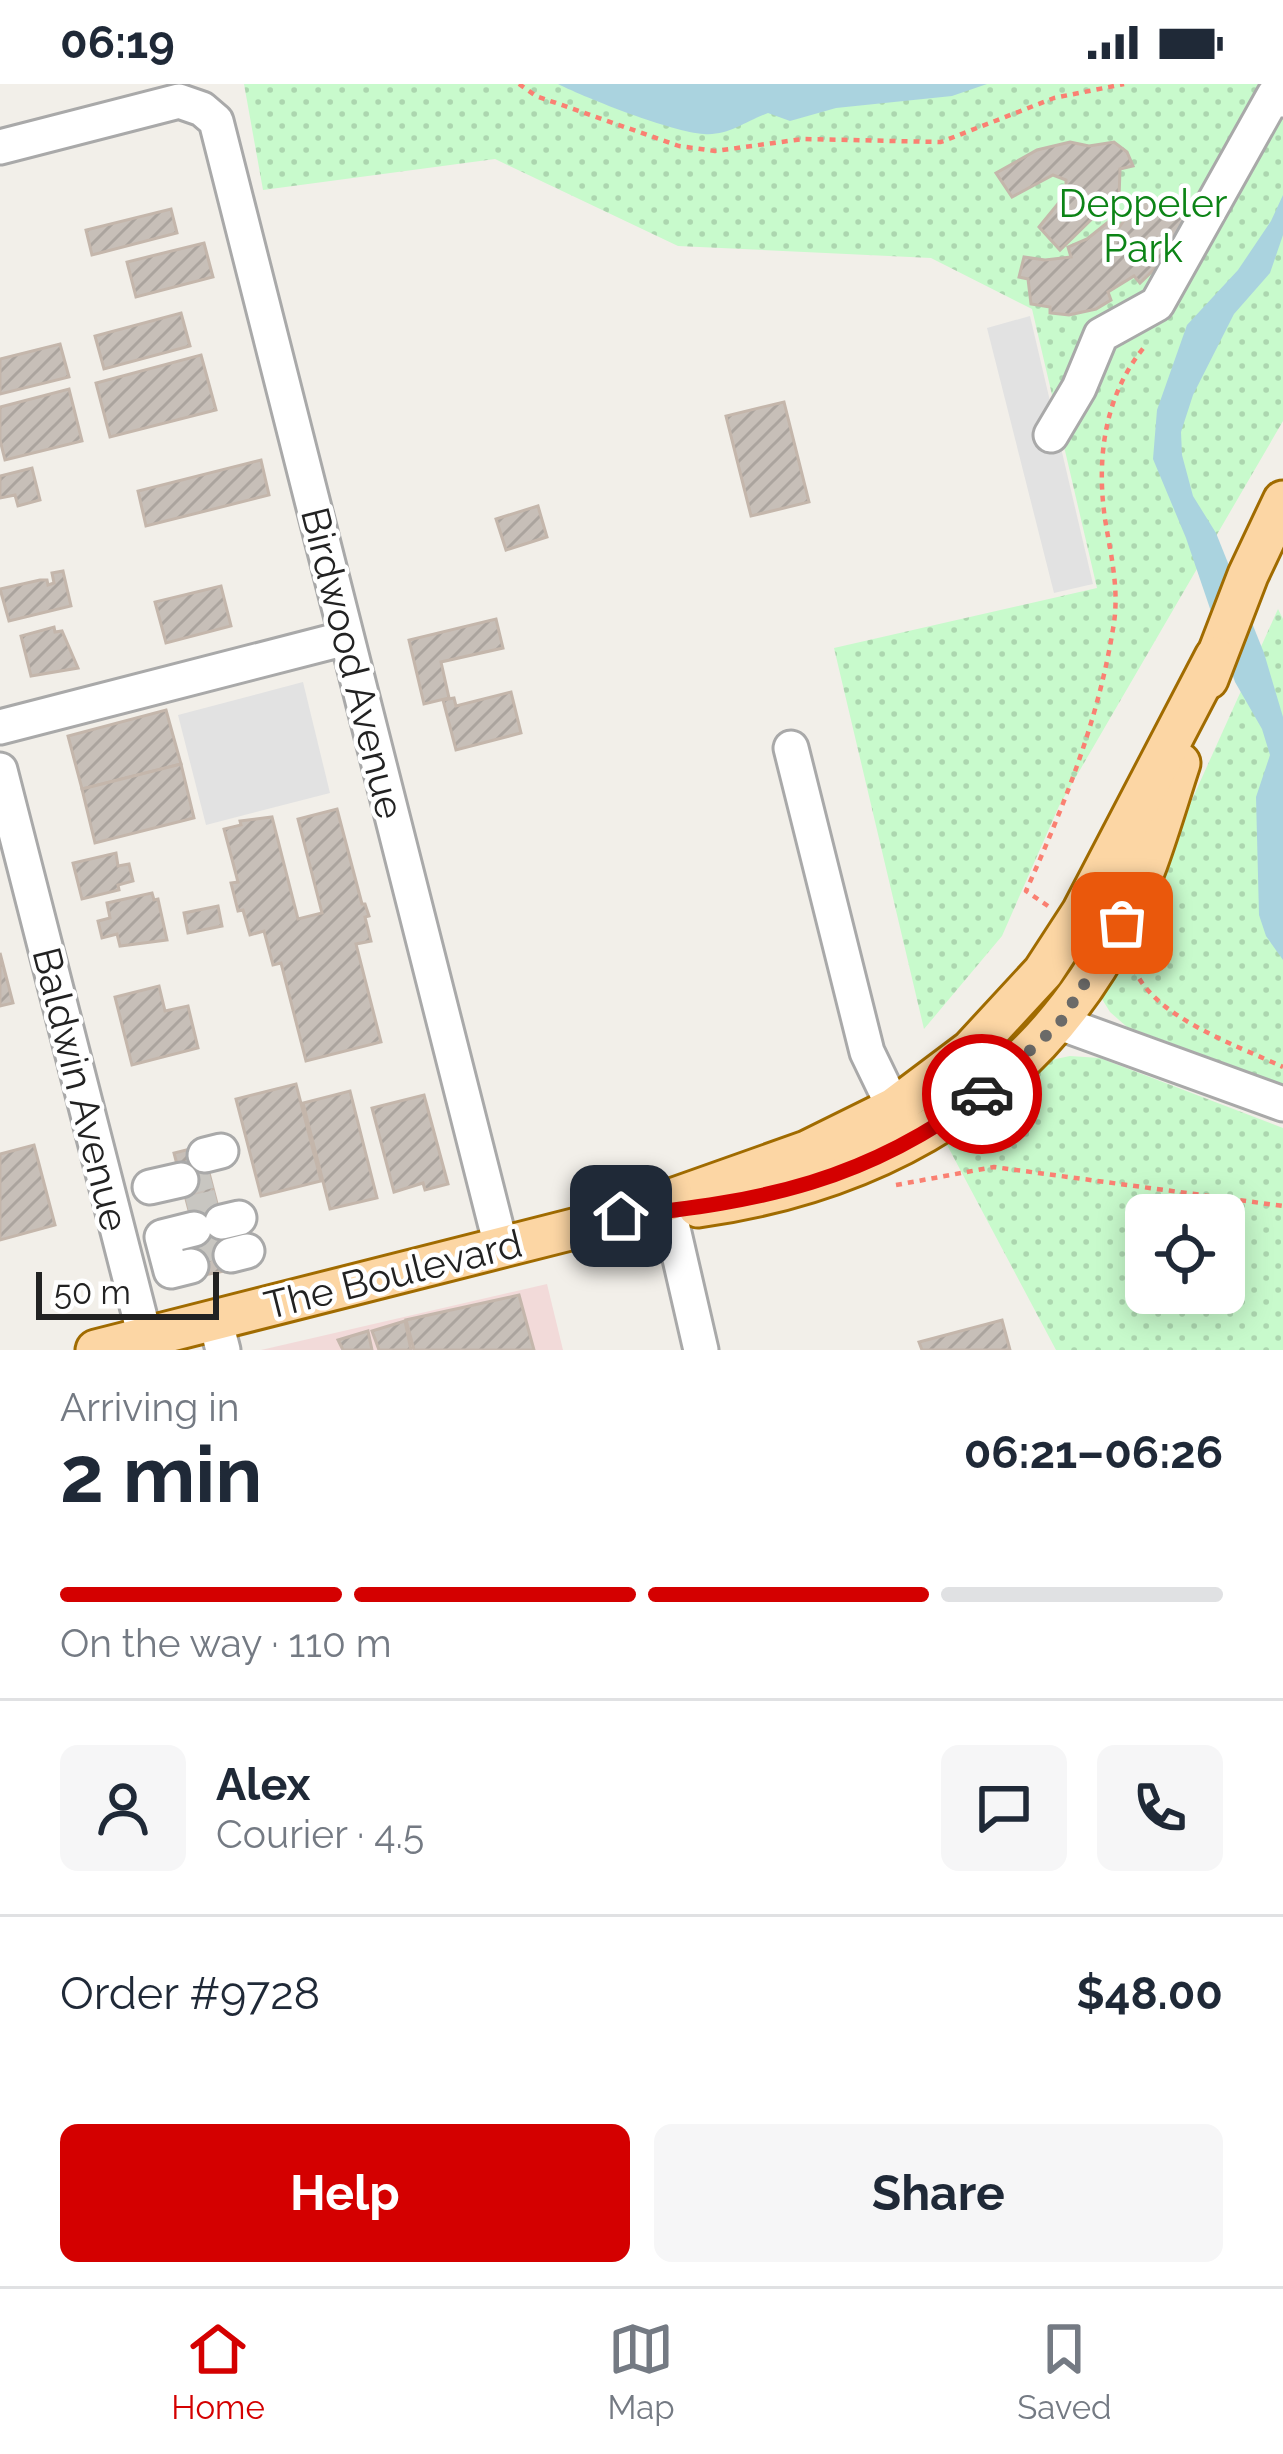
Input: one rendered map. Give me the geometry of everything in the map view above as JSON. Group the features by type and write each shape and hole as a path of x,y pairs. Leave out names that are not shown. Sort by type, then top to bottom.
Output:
{"main road":[{"path":"1215,657 1283,502"},
{"name":"The Boulevard","path":"96,1350 145,1337 219,1334 500,1246 621,1216 807,1150 894,1108 958,1062 1020,1001 1075,924 1215,657"},
{"name":"The Boulevard","path":"621,1216 776,1195 887,1154 991,1088 1060,1023 1110,945 1147,864 1215,657"},
{"path":"1020,1001 1060,1023"}],"street":[{"path":"1051,435 1079,388 1101,335 1157,304 1274,95 1283,100"},
{"path":"0,147 203,96"},
{"name":"Birdwood Avenue","path":"203,96 216,121 500,1246"},
{"path":"0,727 346,638"},
{"path":"791,748 867,1052 894,1108"},
{"name":"Baldwin Avenue","path":"0,770 145,1337"},
{"path":"1060,1023 1283,1104"},
{"path":"669,1211 701,1350"}],"path":[{"path":"518,84 536,96 679,146 715,151 803,139 940,142 1054,98 1124,84"},
{"path":"1087,93 1101,84"},
{"path":"1075,924 1026,891 1086,746 1103,685 1118,598 1102,482 1108,412 1129,365 1154,337"},
{"path":"1110,945 1130,958 1142,990 1210,1033 1283,1067"},
{"path":"897,1184 994,1167 1283,1206"}],"shaded area":[{"path":"1030,316 1093,584 1054,593 987,328"},
{"path":"303,682 330,793 206,825 178,715"},
{"path":"547,1284 563,1350 261,1350"}],"green space":[{"name":"Deppeler Park","path":"244,84 1283,84 1283,421 1059,806 1002,936 924,1029 834,648 1097,588 1032,309 931,258 678,246 495,159 263,190"},
{"path":"1278,609 1283,619 1283,1084 1127,1027 1102,999"},
{"path":"1070,1056 1100,1058 1283,1128 1283,1350 1056,1350 946,1143 1037,1063"}],"water":[{"path":"558,84 987,84 952,96 836,108 790,121 768,113 729,130 704,134 652,121"},
{"path":"1283,195 1283,235 1270,273 1234,314 1193,395 1181,432 1193,496 1216,533 1264,653 1283,717 1283,960 1266,936 1259,915 1256,797 1270,755 1262,729 1235,682 1186,538 1153,459 1157,410 1187,325 1238,270"}],"building":[{"path":"1070,142 1089,146 1114,142 1127,152 1133,166 1120,169 1119,199 1110,214 1099,212 1060,250 1039,227 1066,194 1066,180 1053,175 1012,197 996,173 1037,150"},
{"path":"1159,199 1181,209 1187,227 1170,254 1140,283 1134,276 1108,292 1111,300 1096,309 1069,315 1031,304 1028,279 1019,277 1024,257 1071,257 1068,247 1112,219 1120,226 1137,202"},
{"path":"171,209 177,233 92,255 86,230"},
{"path":"204,243 213,277 136,297 127,262"},
{"path":"181,313 190,346 104,369 95,336"},
{"path":"60,344 69,377 0,394 0,359"},
{"path":"201,355 216,410 110,437 96,383"},
{"path":"69,389 82,441 5,460 0,407"},
{"path":"784,402 809,502 751,516 726,416"},
{"path":"261,460 269,495 146,526 138,491"},
{"path":"32,468 40,500 18,506 15,495 0,498 0,476"},
{"path":"538,506 547,537 506,550 496,519"},
{"path":"63,571 71,606 9,621 0,589 40,580 47,580 48,585 54,583 52,573"},
{"path":"221,586 231,626 166,643 155,602"},
{"path":"496,619 503,648 441,662 449,698 424,704 409,640"},
{"path":"54,627 55,632 62,631 78,668 31,676 21,636"},
{"path":"511,692 521,733 456,750 443,700 454,698 456,706"},
{"path":"166,710 181,764 82,789 68,736"},
{"path":"181,764 194,818 95,843 82,789"},
{"path":"337,809 369,916 365,917 371,941 356,944 381,1042 306,1061 281,963 273,965 264,931 250,935 243,910 238,911 231,883 238,882 224,829 241,825 240,821 272,817 298,919 322,913 298,819"},
{"path":"116,853 118,866 129,864 133,881 118,885 119,890 82,899 73,863"},
{"path":"152,893 158,899 167,940 120,946 117,934 102,938 98,921 110,918 107,903"},
{"path":"218,906 222,926 188,933 184,913"},
{"path":"0,953 13,1003 0,1006"},
{"path":"159,986 165,1011 188,1006 198,1048 132,1065 115,997"},
{"path":"296,1084 321,1181 261,1196 236,1099"},
{"path":"350,1091 377,1198 330,1209 303,1103"},
{"path":"424,1095 448,1184 425,1190 423,1183 394,1192 372,1108"},
{"path":"34,1145 55,1225 0,1240 0,1154"},
{"path":"202,1146 234,1269 194,1277 201,1256 174,1153"},
{"path":"519,1295 534,1350 414,1350 406,1320"},
{"path":"1002,1320 1010,1350 922,1350 919,1342"},
{"path":"405,1321 411,1350 379,1350 372,1331"},
{"path":"368,1331 372,1350 343,1350 338,1340"}],"tunnel":[{"path":"181,1180 209,1172"},
{"path":"189,1213 218,1206"},
{"path":"198,1247 227,1240"}],"way so far":[{"path":"982,1094 1060,1023 1122,923"}],"route":[{"path":"621,1216 765,1198 813,1184 913,1141 982,1094"}]}
